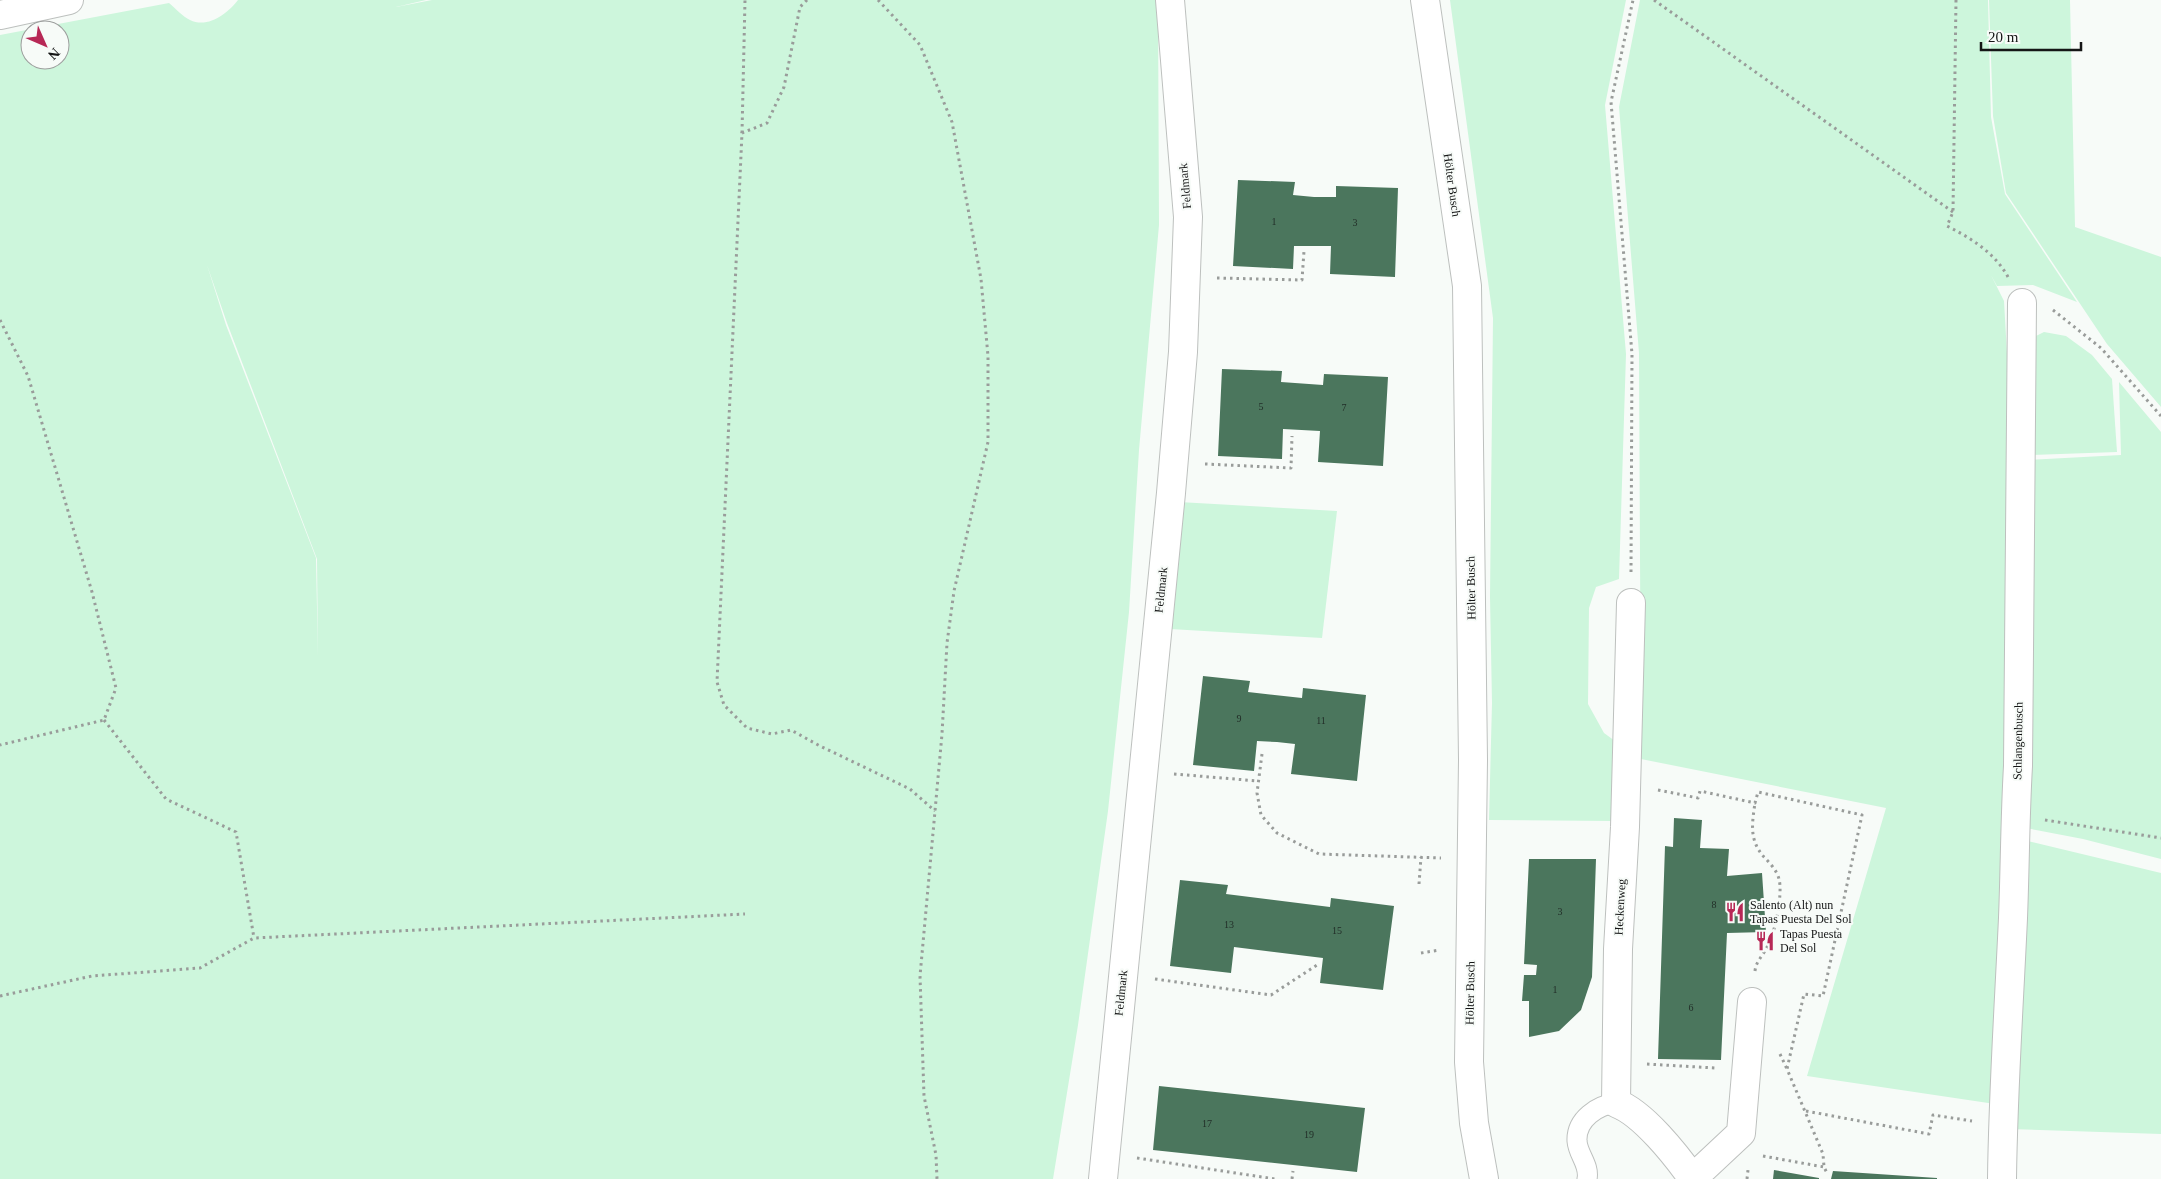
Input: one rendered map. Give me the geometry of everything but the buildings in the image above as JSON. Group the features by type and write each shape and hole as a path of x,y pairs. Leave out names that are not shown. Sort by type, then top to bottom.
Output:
{"street":[{"path":"0,15 69,0"},
{"name":"Feldmark","path":"1104,1166 1173,462 1182,352 1188,217 1170,0"},
{"name":"Hölter Busch","path":"1424,0 1467,286 1473,760 1470,1062 1474,1122 1484,1179"},
{"name":"Schlangenbusch","path":"2002,1179 2002,1126 2013,916 2018,766 2022,303"},
{"name":"Heckenweg","path":"1616,1103 1618,949 1625,827 1631,603"},
{"path":"1616,1103 1628,1107 1677,1157 1693,1179 1740,1133 1752,1002"}],"lane":[{"path":"1592,1177 1577,1142 1581,1125 1592,1111 1603,1104 1616,1103"}],"path":[{"path":"745,0 742,133 717,682 724,704 747,728 772,734 791,730 910,789 935,811"},
{"path":"742,133 767,123 784,86 800,8 807,0"},
{"path":"878,0 920,46 952,122 981,278 988,356 988,442 954,591 947,643 942,734 920,976 924,1096 936,1155 937,1179"},
{"path":"1631,603 1632,354 1612,102 1633,0"},
{"path":"1654,0 1954,212"},
{"path":"1956,0 1954,212 1947,226 1970,238 2001,263 2022,303 2038,301 2069,322 2101,348 2161,416"},
{"path":"1186,278 1302,280 1304,251"},
{"path":"0,320 28,376 92,592 116,688 104,720"},
{"path":"1173,462 1291,468 1292,436"},
{"path":"0,745 104,720"},
{"path":"104,720 166,800 236,832 254,938"},
{"path":"1262,754 1256,793 1261,815 1277,833 1319,854 1421,857 1419,884"},
{"path":"1143,772 1258,781"},
{"path":"1626,784 1698,798 1700,791 1755,802"},
{"path":"1752,1002 1756,966 1768,947 1773,933 1780,895 1779,879 1771,865 1757,849 1752,838 1751,826 1758,792 1862,815 1822,996 1804,994 1787,1069 1823,1154 1824,1167 1827,1173"},
{"path":"2015,816 2161,838"},
{"path":"0,996 92,976 200,968 254,938 745,914"},
{"path":"1123,975 1271,995 1317,965"},
{"path":"1657,1064 1698,1067"},
{"path":"1806,1111 1929,1134 1933,1115 2002,1126"},
{"path":"1761,1156 1824,1167"},
{"path":"1104,1166 1275,1179"},
{"path":"1292,1179 1293,1172"}],"green space":[{"path":"238,0 426,0 396,7 432,0 1158,0 1159,225 1139,450 1129,612 1108,811 1078,1025 1053,1179 0,1179 0,35 20,31 20,70 70,70 70,22 169,3 187,19 197,22 210,21 223,14","holes":["207,265 227,323 317,559 318,657 316,558 226,325"]},
{"path":"1450,0 1626,0 1605,105 1626,354 1619,579 1596,587 1589,608 1588,704 1604,733 1615,741 1613,821 1489,820 1492,703 1490,597 1493,318"},
{"path":"1640,0 1988,0 1991,117 2005,194 2077,302 2033,285 1997,286 1991,275 2004,301 2010,407 2007,754 1995,1104 1807,1076 1886,808 1641,759 1639,353 1619,107"},
{"path":"1989,0 2070,0 2075,227 2161,257 2161,407 2107,344 2006,193 1993,116"},
{"path":"2044,332 2066,336 2092,355 2112,379 2117,452 2030,455 2034,337"},
{"path":"2119,382 2161,432 2161,859 2083,839 2021,827 2029,460 2121,455"},
{"path":"1179,502 1337,511 1322,638 1170,629"},
{"path":"2019,839 2161,873 2161,1134 2008,1129"}],"place":[{"name":"Salento (Alt) nun Tapas Puesta Del Sol","path":"1735,912"},
{"name":"Tapas Puesta Del Sol","path":"1765,941"}]}
